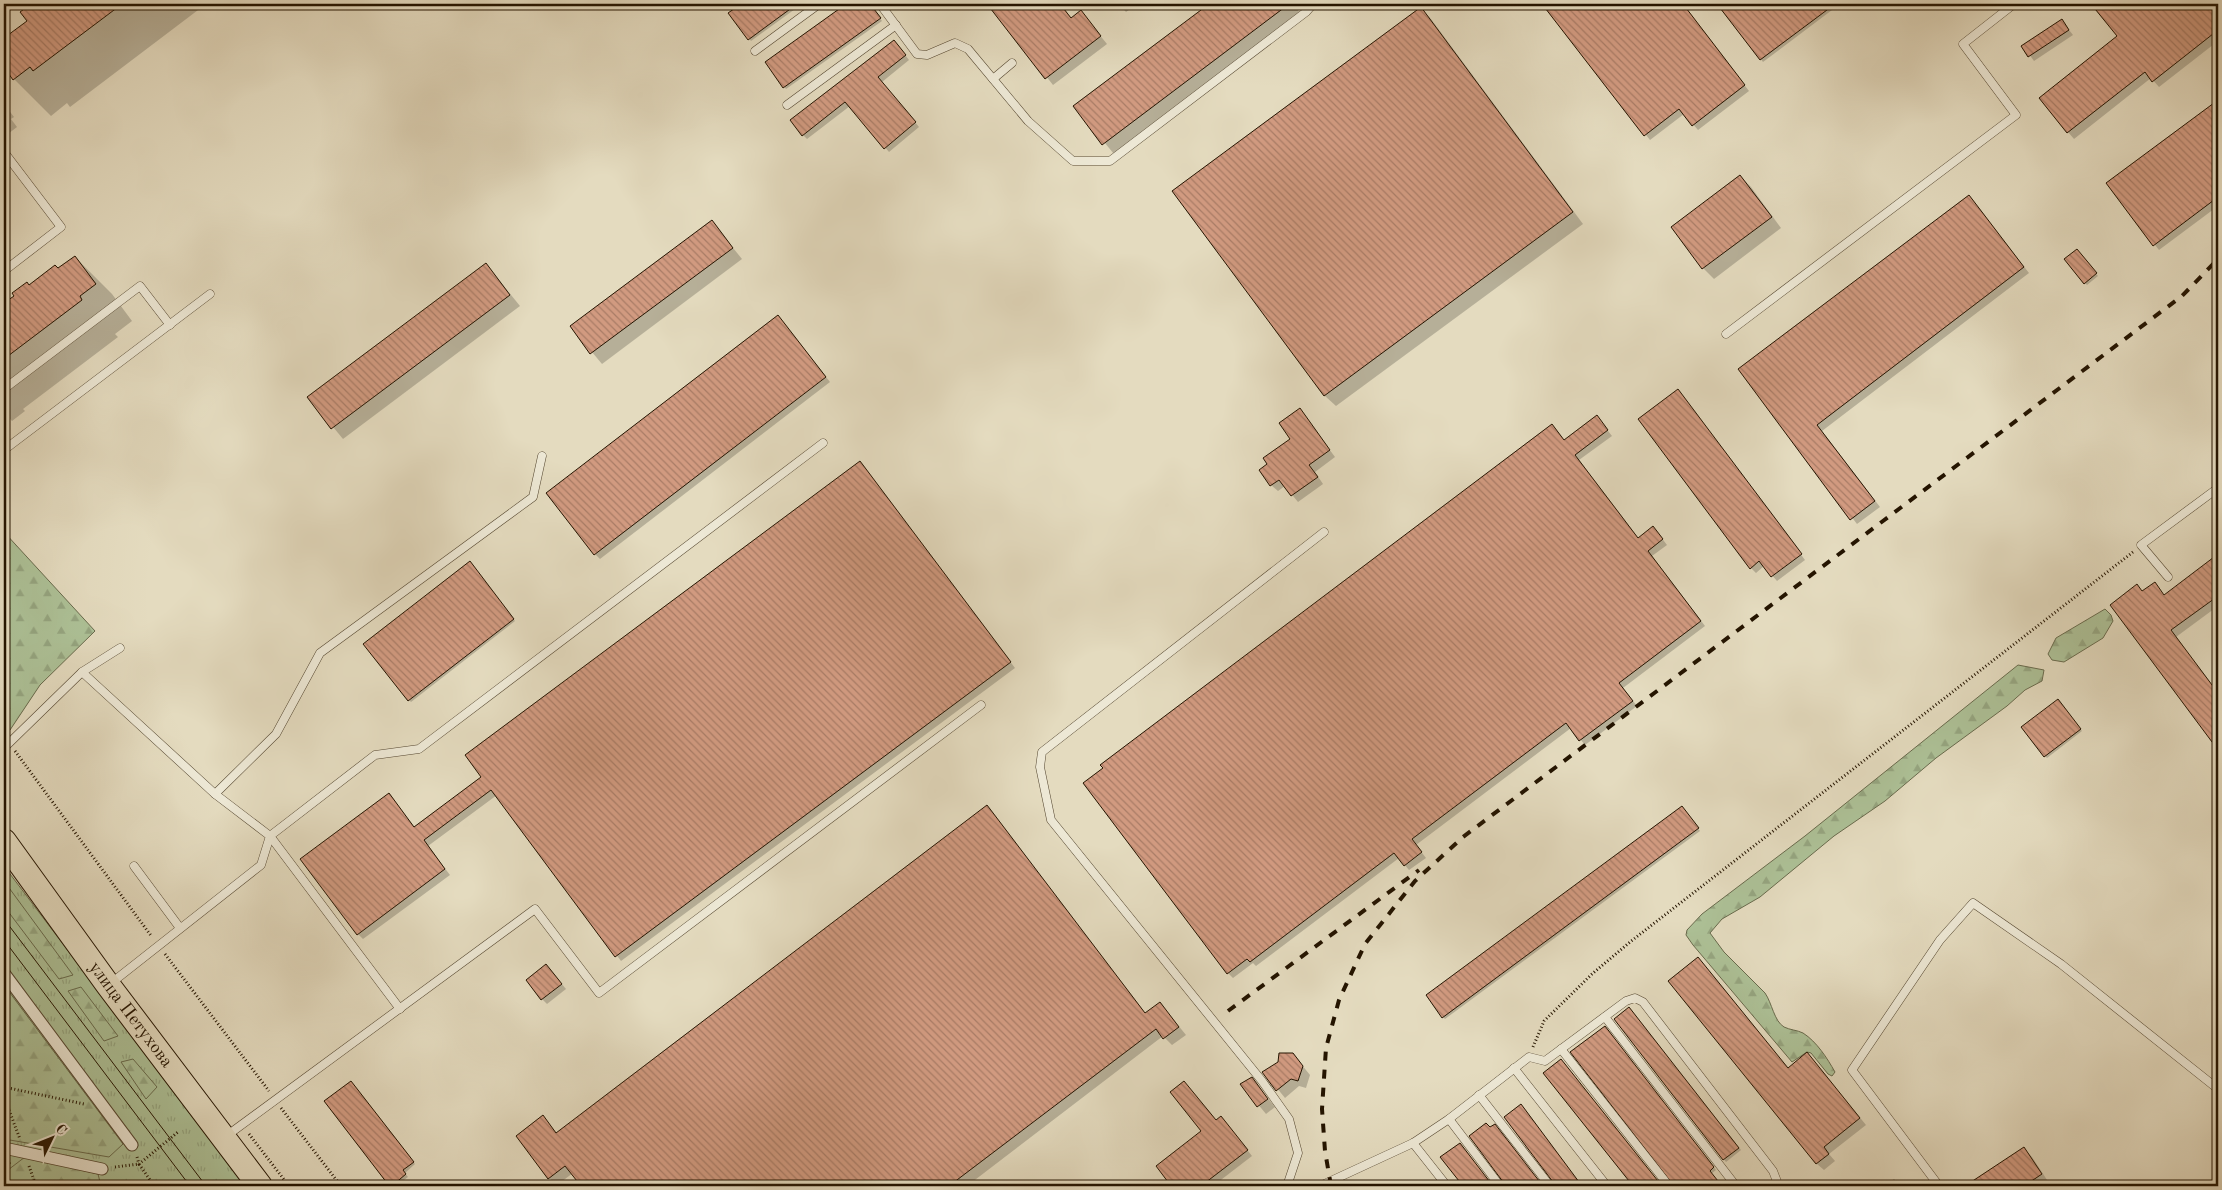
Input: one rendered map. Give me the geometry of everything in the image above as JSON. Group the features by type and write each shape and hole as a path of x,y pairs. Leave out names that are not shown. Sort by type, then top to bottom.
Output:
{"highway":[{"name":"улица Петухова","path":"4,841 108,985 260,1186"}],"street":[{"path":"4,973 132,1145"},
{"path":"4,1148 102,1169"}],"lane":[{"path":"755,51 819,4"},
{"path":"880,4 918,54 927,55 955,43 968,49 1028,121 1073,161 1110,161 1306,12 1313,4"},
{"path":"1726,334 2016,115 1963,44 2014,4"},
{"path":"787,105 896,25"},
{"path":"993,79 1012,63"},
{"path":"4,152 61,227 4,271"},
{"path":"4,389 140,286 170,325"},
{"path":"4,450 210,294"},
{"path":"108,985 260,865 270,836 375,755 418,749 824,443"},
{"path":"215,794 276,734 320,653 533,497 542,456"},
{"path":"2168,577 2141,545 2218,488"},
{"path":"1287,1186 1298,1153 1289,1119 1262,1081 1051,820 1040,767 1042,752 1324,532"},
{"path":"6,746 82,672 120,648"},
{"path":"82,672 215,794 270,836 400,1009"},
{"path":"224,1138 535,909 599,993 980,704"},
{"path":"134,866 180,928"},
{"path":"1939,1186 1852,1070 1940,940 1974,903 2062,964 2218,1089"},
{"path":"1320,1186 1413,1143 1449,1120 1529,1057 1545,1061 1626,1001 1634,998 1643,1002 1773,1171 1778,1184 1776,1186"},
{"path":"1605,1017 1736,1186"},
{"path":"1562,1049 1670,1186"},
{"path":"1514,1068 1607,1186"},
{"path":"1479,1095 1550,1186"},
{"path":"1449,1120 1500,1186"},
{"path":"1413,1143 1447,1186"}],"path":[{"path":"1529,1057 1544,1022 1592,974 1622,948 2141,545"},
{"path":"6,746 340,1186"},
{"path":"4,1087 105,1108"},
{"path":"102,1169 139,1164 178,1132"},
{"path":"270,1162 289,1186"},
{"path":"139,1164 154,1186"}],"green space":[{"path":"4,532 95,631 40,685 10,730 4,728"},
{"path":"2105,609 2111,615 2113,621 2103,638 2064,662 2052,660 2048,654 2056,638"},
{"path":"2018,665 2044,670 2042,681 2025,690 2007,706 1936,758 1885,801 1834,836 1760,897 1722,919 1710,933 1724,952 1765,993 1775,1016 1781,1024 1786,1028 1803,1033 1813,1041 1835,1072 1832,1076 1828,1074 1811,1053 1807,1052 1792,1062 1693,945 1686,935 1687,930 1702,914 1805,836"},
{"path":"4,866 246,1186 4,1186"},
{"path":"4,881 73,975 59,979 4,906"},
{"path":"4,985 123,1144 109,1157 4,1139"},
{"path":"81,987 118,1036 104,1041 68,991"},
{"path":"133,1059 157,1087 146,1099 121,1062"},
{"path":"25,1157 98,1174 101,1186 4,1186 4,1173"}],"building":[{"path":"31,4 122,4 33,71 30,67 13,80 4,67 4,38 27,21 20,12"},
{"path":"741,4 797,4 748,40 728,13"},
{"path":"846,4 870,4 881,18 783,88 765,62"},
{"path":"987,4 1060,4 1071,18 1081,10 1101,36 1045,79"},
{"path":"1209,4 1289,4 1102,145 1073,106"},
{"path":"1542,4 1683,4 1745,85 1692,126 1679,109 1644,136"},
{"path":"1717,4 1835,4 1760,60"},
{"path":"2091,4 2218,4 2218,30 2152,82 2145,72 2067,133 2039,98 2117,36"},
{"path":"1421,7 1573,212 1324,396 1172,191"},
{"path":"2062,19 2069,30 2028,57 2021,46"},
{"path":"894,40 906,55 878,77 916,122 884,149 845,102 802,136 790,120"},
{"path":"2218,100 2218,197 2153,246 2106,183"},
{"path":"1740,175 1772,217 1702,269 1671,227"},
{"path":"1969,195 2024,267 1817,425 1875,501 1850,520 1738,369"},
{"path":"712,220 733,248 590,354 570,326"},
{"path":"2077,249 2097,273 2084,284 2064,259"},
{"path":"75,256 96,284 80,296 82,300 4,359 4,303 14,296 12,293 27,282 29,285 55,265 58,268"},
{"path":"486,263 510,295 331,429 307,397"},
{"path":"778,315 826,377 594,555 546,493"},
{"path":"1678,389 1802,554 1771,577 1759,561 1750,569 1638,419"},
{"path":"1300,408 1330,450 1309,465 1318,477 1291,496 1279,480 1270,486 1259,470 1267,464 1263,458 1290,439 1279,423"},
{"path":"1597,415 1608,430 1575,455 1638,538 1653,526 1663,539 1648,551 1701,621 1619,683 1633,701 1579,741 1566,723 1412,839 1422,852 1404,866 1394,853 1250,962 1247,959 1227,974 1083,783 1103,768 1100,765 1552,424 1564,440"},
{"path":"860,461 1011,662 615,957 491,790 424,840 445,869 357,935 300,859 389,793 414,827 481,777 465,755"},
{"path":"2218,554 2218,596 2171,630 2218,693 2218,750 2110,605 2137,584 2142,591 2155,582 2164,595"},
{"path":"470,561 514,619 408,701 363,644"},
{"path":"2058,699 2081,729 2044,757 2021,727"},
{"path":"987,805 1145,1013 1160,1002 1179,1027 1163,1039 1156,1029 949,1186 581,1186 565,1166 548,1179 516,1136 543,1115 556,1133"},
{"path":"1682,806 1699,828 1442,1018 1426,995"},
{"path":"1698,957 1788,1068 1807,1052 1860,1118 1824,1147 1829,1154 1816,1164 1668,981"},
{"path":"546,964 562,984 541,1000 526,980"},
{"path":"1629,1007 1739,1148 1723,1160 1614,1019"},
{"path":"1605,1026 1714,1167 1710,1171 1722,1186 1674,1186 1570,1052"},
{"path":"1279,1053 1293,1053 1303,1066 1298,1081 1291,1079 1276,1091 1262,1072 1278,1062"},
{"path":"1561,1059 1662,1186 1633,1186 1543,1073"},
{"path":"1252,1077 1268,1099 1257,1107 1240,1084"},
{"path":"351,1081 414,1162 403,1170 406,1174 393,1185 390,1180 387,1183 324,1101"},
{"path":"1184,1081 1216,1120 1221,1116 1248,1150 1201,1186 1171,1186 1156,1166 1201,1131 1170,1092"},
{"path":"1521,1104 1582,1186 1556,1186 1504,1117"},
{"path":"1486,1123 1490,1127 1495,1124 1543,1186 1506,1186 1469,1136"},
{"path":"1460,1143 1493,1186 1463,1186 1440,1157"},
{"path":"2024,1147 2042,1174 2024,1186 1965,1186"}],"tram line":[{"path":"4,919 206,1186"},
{"path":"4,940 190,1186"}],"railway":[{"path":"1331,1186 1325,1151 1322,1109 1326,1048 1339,1000 1365,944 1415,881 1463,837 2182,296 2218,259"},
{"path":"1228,1011 1419,870"}]}
